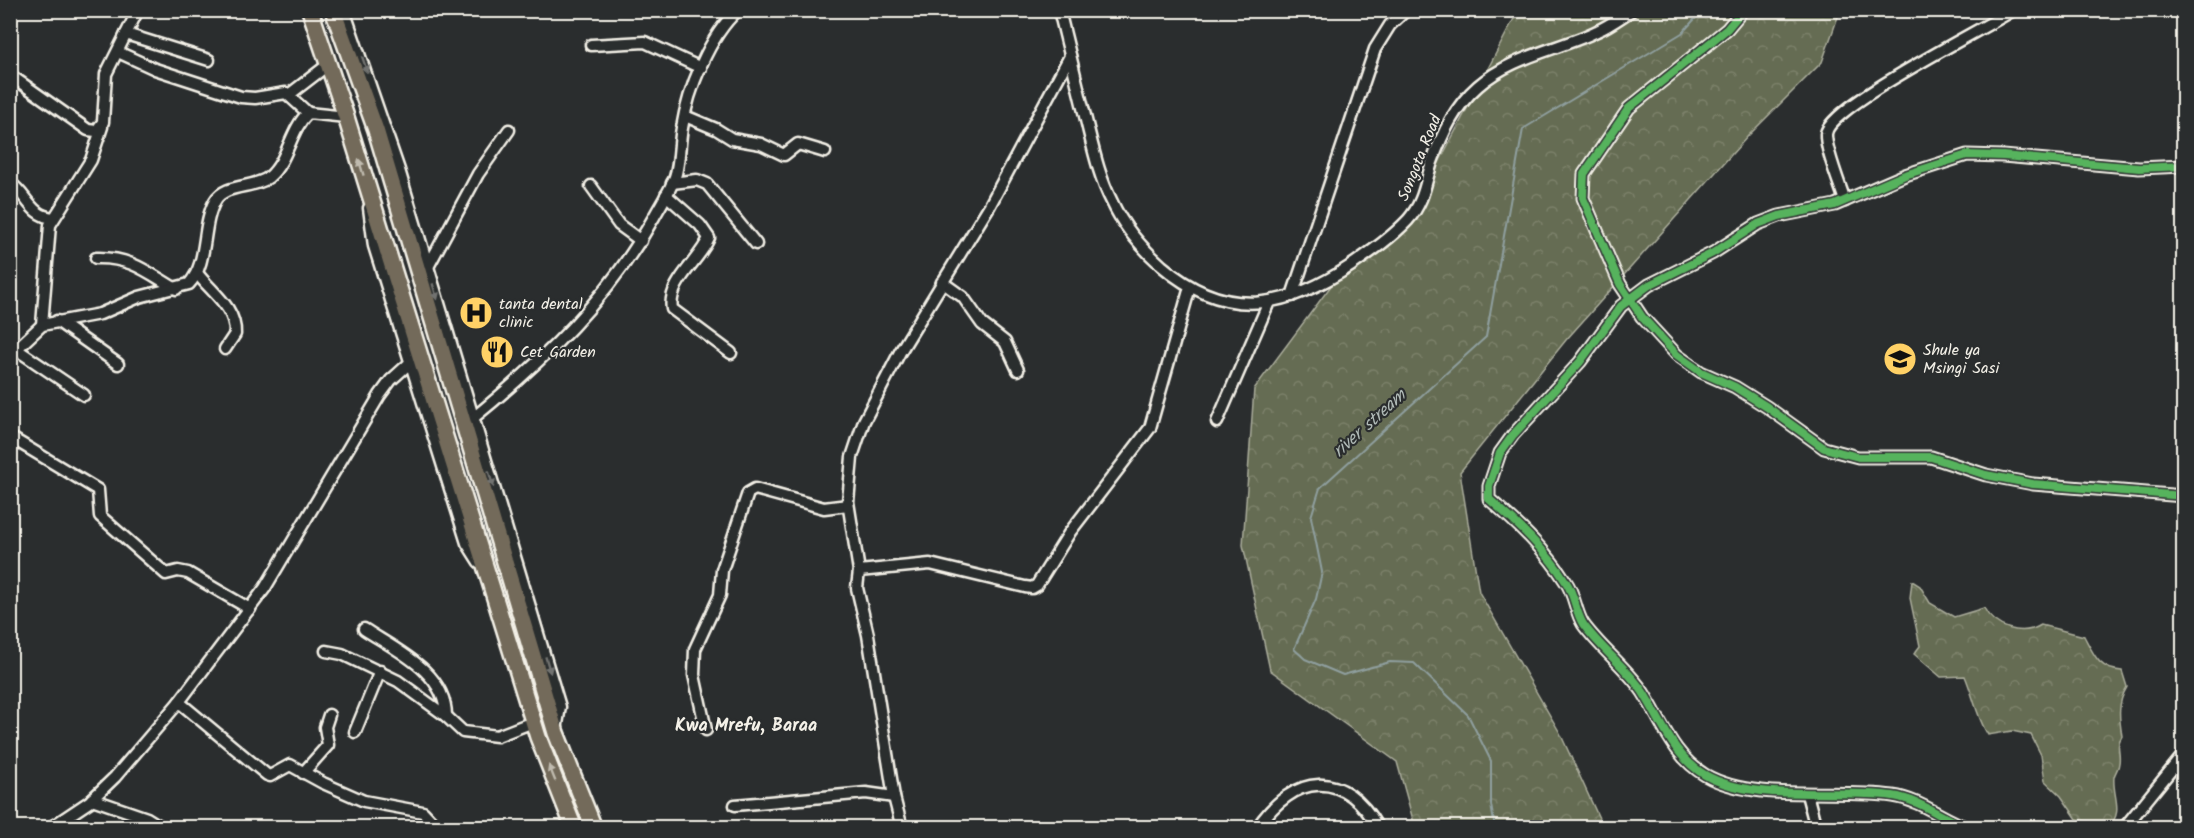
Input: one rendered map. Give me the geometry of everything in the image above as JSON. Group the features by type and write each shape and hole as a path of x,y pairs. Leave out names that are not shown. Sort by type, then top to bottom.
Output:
{"highway":[{"path":"310,10 346,117 484,571 533,722 574,828"},
{"path":"333,10 376,130 556,732 594,828"},
{"path":"484,571 506,566"},
{"path":"504,629 525,624"}],"street":[{"path":"42,325 53,218 91,160 102,127 106,74 138,10"},
{"path":"344,10 365,66 428,267 560,707 556,732"},
{"path":"472,418 543,357 599,299 640,241 672,183 678,163 685,116 701,68 721,27 738,10"},
{"name":"Songota Road","path":"1059,10 1097,164 1112,203 1141,245 1190,288 1241,302 1269,302 1321,286 1384,243 1410,218 1422,202 1432,164 1446,128 1457,108 1479,85 1537,53 1598,31 1632,10"},
{"path":"1292,296 1375,49 1390,25 1406,10"},
{"path":"1743,10 1727,29 1629,108 1584,174 1583,198 1611,266 1630,299 1654,330 1688,364 1735,387 1824,448 1836,453 1858,457 1931,457 1986,475 2033,484 2184,496"},
{"path":"1845,201 1826,138 1831,122 1930,56 2013,10"},
{"path":"126,34 209,60"},
{"path":"591,45 645,42 701,68"},
{"path":"118,52 155,69 241,96 260,98 282,92 290,94 308,114 346,117"},
{"path":"902,828 894,797 872,656 858,588 859,571 848,505 852,458 864,421 900,352 990,205 1070,57"},
{"path":"290,94 329,64"},
{"path":"10,75 88,130 96,131 102,127"},
{"path":"84,394 13,352 42,325 100,314 139,297 189,284 197,273 216,198 225,192 269,176 308,114"},
{"path":"685,116 716,129 732,139 761,144 784,154 798,144 825,152"},
{"path":"428,267 478,174 509,130"},
{"path":"1968,828 1901,798 1877,794 1808,794 1731,786 1705,775 1688,763 1678,753 1642,691 1583,622 1569,586 1555,566 1512,518 1488,498 1496,462 1506,444 1580,362 1621,306 1658,280 1713,253 1758,224 1845,201 1922,169 1967,155 2139,168 2184,166"},
{"path":"672,183 698,180 707,184 756,244"},
{"path":"10,183 42,217 53,218"},
{"path":"591,186 619,225 640,241"},
{"path":"369,193 374,246 412,361 467,543 484,571"},
{"path":"666,195 700,225 709,238 678,284 671,302 672,309 731,354"},
{"path":"96,258 115,258 131,262 176,289"},
{"path":"197,273 221,299 230,313 235,334 225,349"},
{"path":"942,282 963,297 982,324 1005,342 1018,370"},
{"path":"859,571 930,564 1025,587 1032,588 1037,585 1070,532 1140,444 1150,428 1190,288"},
{"path":"1216,422 1269,302"},
{"path":"57,321 118,364"},
{"path":"50,828 92,799 116,777 179,702 250,609 278,568 298,528 380,395 391,380 412,361"},
{"path":"10,437 98,490 100,516 166,574 178,571 188,573 250,609"},
{"path":"706,730 694,675 695,649 720,595 722,570 748,493 755,489 824,508 848,505"},
{"path":"364,629 417,664 440,687 446,701 446,716"},
{"path":"326,651 342,654 380,671 446,716 463,732 491,736 505,735 533,722"},
{"path":"355,732 380,671"},
{"path":"179,702 267,775 270,776 287,765 364,801 423,812 438,828"},
{"path":"303,773 328,745 325,727 329,716"},
{"path":"2124,828 2184,754"},
{"path":"1257,828 1279,801 1289,794 1322,784 1333,784 1343,789 1358,801 1378,828"},
{"path":"735,805 866,793 894,797"},
{"path":"1808,794 1816,828"},
{"path":"92,799 147,818 163,828"}],"green space":[{"path":"1518,11 1840,11 1822,62 1748,136 1566,340 1460,472 1479,592 1560,733 1603,827 1415,827 1397,762 1270,670 1243,545 1254,389 1342,271 1410,218"},
{"path":"1912,581 1920,586 1930,603 1954,617 1984,608 1994,621 2009,628 2025,630 2041,625 2084,636 2098,660 2108,668 2122,671 2127,687 2120,705 2122,736 2119,746 2119,765 2114,777 2117,810 2116,816 2108,827 2077,819 2061,796 2045,781 2041,755 2031,735 2012,731 1988,735 1965,676 1941,677 1914,654 1920,646 1910,598"}],"waterway":[{"name":"river stream","path":"1495,828 1491,805 1491,761 1468,715 1414,663 1390,662 1343,675 1305,659 1294,649 1316,599 1322,572 1311,517 1320,488 1486,337 1523,129 1682,33 1703,10"}],"cycle path":[{"path":"1743,10 1727,29 1629,108 1584,174 1583,198 1620,284 1642,317 1677,355 1701,372 1735,387 1767,407 1824,448 1858,457 1931,457 1986,475 2033,484 2184,496"},
{"path":"1968,828 1903,798 1871,794 1771,792 1725,784 1705,775 1684,758 1669,738 1643,692 1583,624 1569,587 1558,570 1520,527 1489,499 1489,486 1500,453 1513,435 1580,362 1621,306 1649,285 1713,253 1758,224 1779,216 1835,205 1905,175 1967,155 2139,168 2184,166"}],"place":[{"name":"tanta dental clinic","path":"476,313"},
{"name":"Cet Garden","path":"497,352"},
{"name":"Shule ya Msingi Sasi","path":"1900,359"}],"district":[{"name":"Kwa Mrefu, Baraa","path":"746,726"}]}
